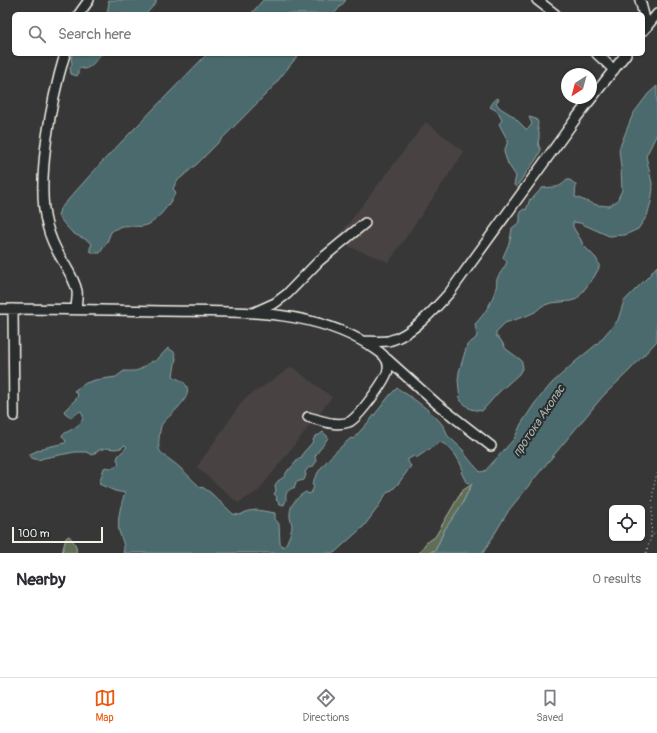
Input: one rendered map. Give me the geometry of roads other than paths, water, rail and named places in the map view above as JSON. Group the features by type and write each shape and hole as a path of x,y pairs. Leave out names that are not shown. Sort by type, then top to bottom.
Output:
{"lane":[{"path":"80,12 89,0"},
{"path":"537,0 552,12"},
{"path":"640,0 642,12"},
{"path":"645,29 657,14"},
{"path":"64,56 59,72 47,140 44,167 44,198 46,223 51,238 73,278 77,293 76,309"},
{"path":"599,56 614,70"},
{"path":"362,340 387,341 401,335 415,326 438,306 450,292 577,116 624,56"},
{"path":"255,312 275,303 319,261 365,223"},
{"path":"0,309 255,312 308,320 362,340 386,358 437,404 491,446"},
{"path":"13,309 14,416"},
{"path":"308,417 341,423 350,421 358,415 388,373 389,365 386,358"}],"water":[{"path":"108,0 156,0 156,3 148,12 107,12"},
{"path":"263,0 346,0 336,12 253,12"},
{"path":"99,56 89,67 78,70 77,76 71,74 71,57"},
{"path":"205,56 297,56 272,88 198,163 176,182 173,189 176,192 174,196 168,206 155,220 144,226 119,227 111,232 100,253 94,253 90,251 92,244 73,233 58,216 60,209 100,164"},
{"path":"657,86 657,134 646,156 653,188 647,216 638,229 625,235 609,236 580,223 573,222 573,227 583,245 596,258 599,268 577,299 542,306 535,312 505,323 496,332 496,336 500,339 506,349 521,360 523,367 519,374 499,392 482,411 470,409 460,400 458,380 459,372 467,345 477,336 475,324 490,303 496,288 497,279 507,262 503,257 510,241 512,228 520,222 520,212 524,209 526,210 530,199 532,199 542,188 556,187 567,180 570,180 576,185 575,197 597,205 609,206 617,201 622,190 619,149 633,114 648,94"},
{"path":"496,98 499,99 496,103 500,108 513,116 526,129 528,129 532,124 529,117 536,119 538,122 538,143 541,150 516,187 514,185 516,176 508,164 504,152 508,141 499,124 502,120 497,111 490,107"},
{"name":"протока Акопас","path":"657,266 657,341 603,396 543,468 509,510 483,553 431,553 432,551 435,551 445,529 461,506 472,484 466,482 461,472 463,470 454,453 440,442 416,458 414,456 408,459 411,466 398,484 386,494 364,526 334,553 123,553 124,545 119,531 119,516 125,493 115,491 99,484 104,468 112,468 117,466 119,462 117,460 118,456 127,447 125,445 121,448 115,449 106,448 99,450 92,455 86,452 75,452 38,460 28,455 43,448 65,443 66,441 62,436 63,434 81,422 83,415 81,411 72,417 64,411 76,399 78,395 74,391 75,390 86,383 95,380 116,377 124,371 135,371 140,369 153,361 155,362 168,348 174,352 176,358 173,376 184,383 188,392 179,407 161,425 159,443 160,451 201,488 202,487 211,493 233,514 240,515 248,511 257,510 275,513 275,519 279,524 280,544 284,547 291,531 292,526 290,510 295,501 306,492 309,494 311,493 314,487 312,484 315,477 323,465 345,443 351,438 353,439 397,388 418,402 441,422 447,435 463,450 480,472 485,471 514,439 521,424 535,403 552,383 597,344 618,320 624,301"},
{"path":"323,432 328,438 315,456 316,462 312,468 309,467 305,472 306,475 304,480 296,482 294,488 286,494 284,505 280,504 276,500 277,497 274,494 276,491 275,485 284,477 299,458 302,457 303,453 312,443 315,436"}]}
